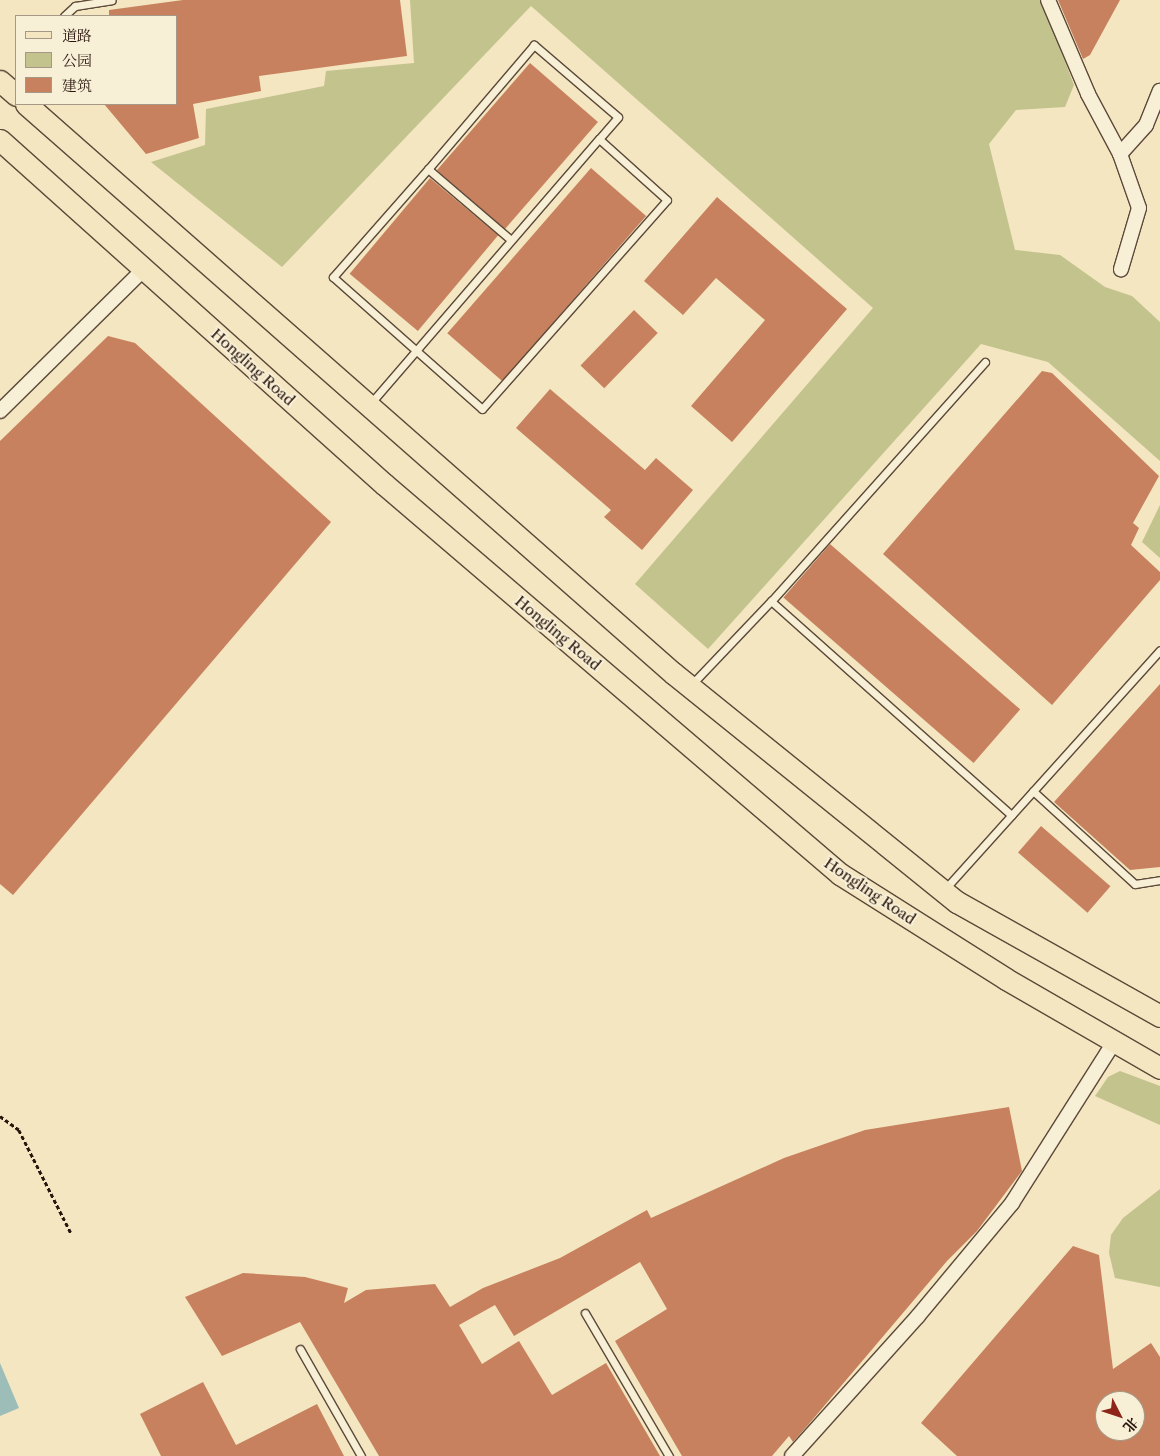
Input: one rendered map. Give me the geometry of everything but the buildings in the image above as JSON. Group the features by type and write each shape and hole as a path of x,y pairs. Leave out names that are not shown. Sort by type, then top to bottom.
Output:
{"main road":[{"path":"0,81 15,94"},
{"path":"27,105 690,686 943,891 1160,1016"},
{"name":"Hongling Road","path":"0,140 384,484 840,874 1114,1042 1160,1068"}],"street":[{"path":"1048,0 1088,94 1120,154 1139,208 1121,269"},
{"path":"1120,154 1146,125 1160,91"},
{"path":"0,411 144,269"},
{"path":"792,1456 918,1316 1012,1203 1114,1042"}],"lane":[{"path":"65,15 75,6 112,0"},
{"path":"369,406 416,351 511,240 598,139 618,117 534,45 333,277 416,351 482,409 668,200 598,139"},
{"path":"428,169 511,240"},
{"path":"690,686 771,601 985,362"},
{"path":"771,601 1012,815"},
{"path":"943,891 1160,650"},
{"path":"1033,791 1135,884 1160,880"},
{"path":"585,1313 669,1456"},
{"path":"300,1348 361,1456"}],"path":[{"path":"0,1116 19,1130 71,1233"}],"green space":[{"path":"410,0 1042,0 1074,85 1065,107 1016,110 989,144 1015,250 1060,255 1105,287 1132,296 1160,322 1160,461 1048,362 981,344 708,649 635,584 873,308 531,6 282,267 151,162 205,145 206,109 324,86 326,71 414,63"},
{"path":"1160,505 1160,558 1142,542"},
{"path":"1120,1071 1160,1086 1160,1125 1095,1096 1108,1077"},
{"path":"1160,1189 1160,1287 1115,1278 1109,1253 1111,1235 1123,1218"}],"water":[{"path":"0,1363 19,1408 0,1416"}]}
